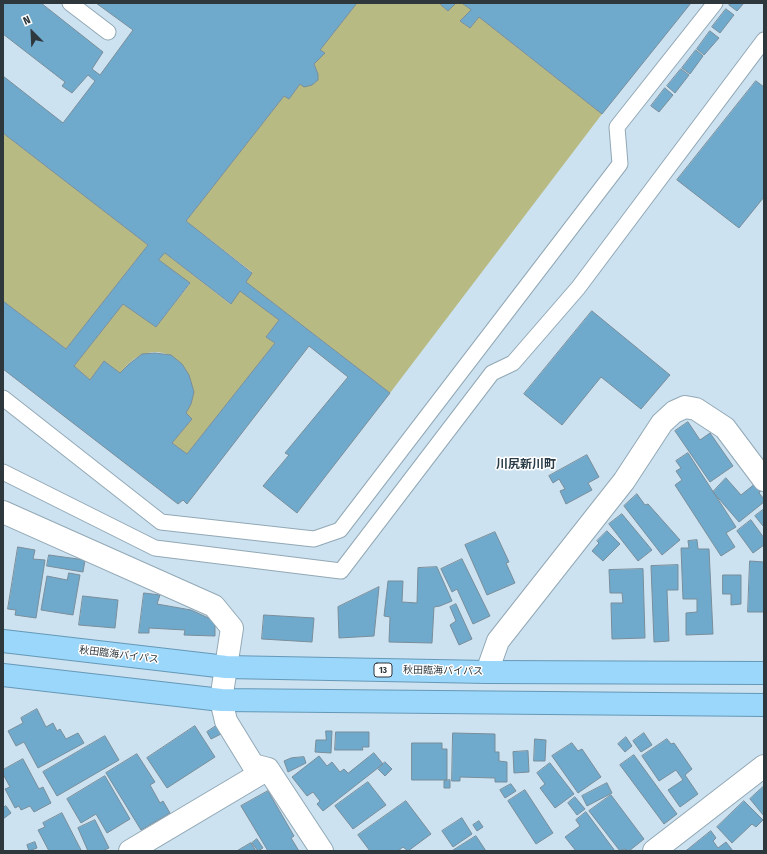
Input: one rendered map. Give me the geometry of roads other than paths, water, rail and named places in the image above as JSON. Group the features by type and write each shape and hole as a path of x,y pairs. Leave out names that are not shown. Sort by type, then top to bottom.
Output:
{"highway":[{"name":"秋田臨海バイパス","path":"3,641 226,667 487,672 764,673"},
{"path":"3,675 221,700 764,705"}],"street":[{"path":"487,672 498,641 624,481 662,423 674,412 684,407 696,409 725,428 764,480"},
{"path":"3,512 214,606 232,628 221,700 226,721 253,765 268,769 322,851"},
{"path":"654,851 764,766"},
{"path":"130,851 268,769"}],"lane":[{"path":"70,3 108,32"},
{"path":"3,398 161,522 314,538 340,530 620,164 617,127 715,3"},
{"path":"3,472 155,548 341,572 492,373 513,363 578,288 764,40"}],"district":[{"name":"川尻新川町","path":"526,465"}]}
